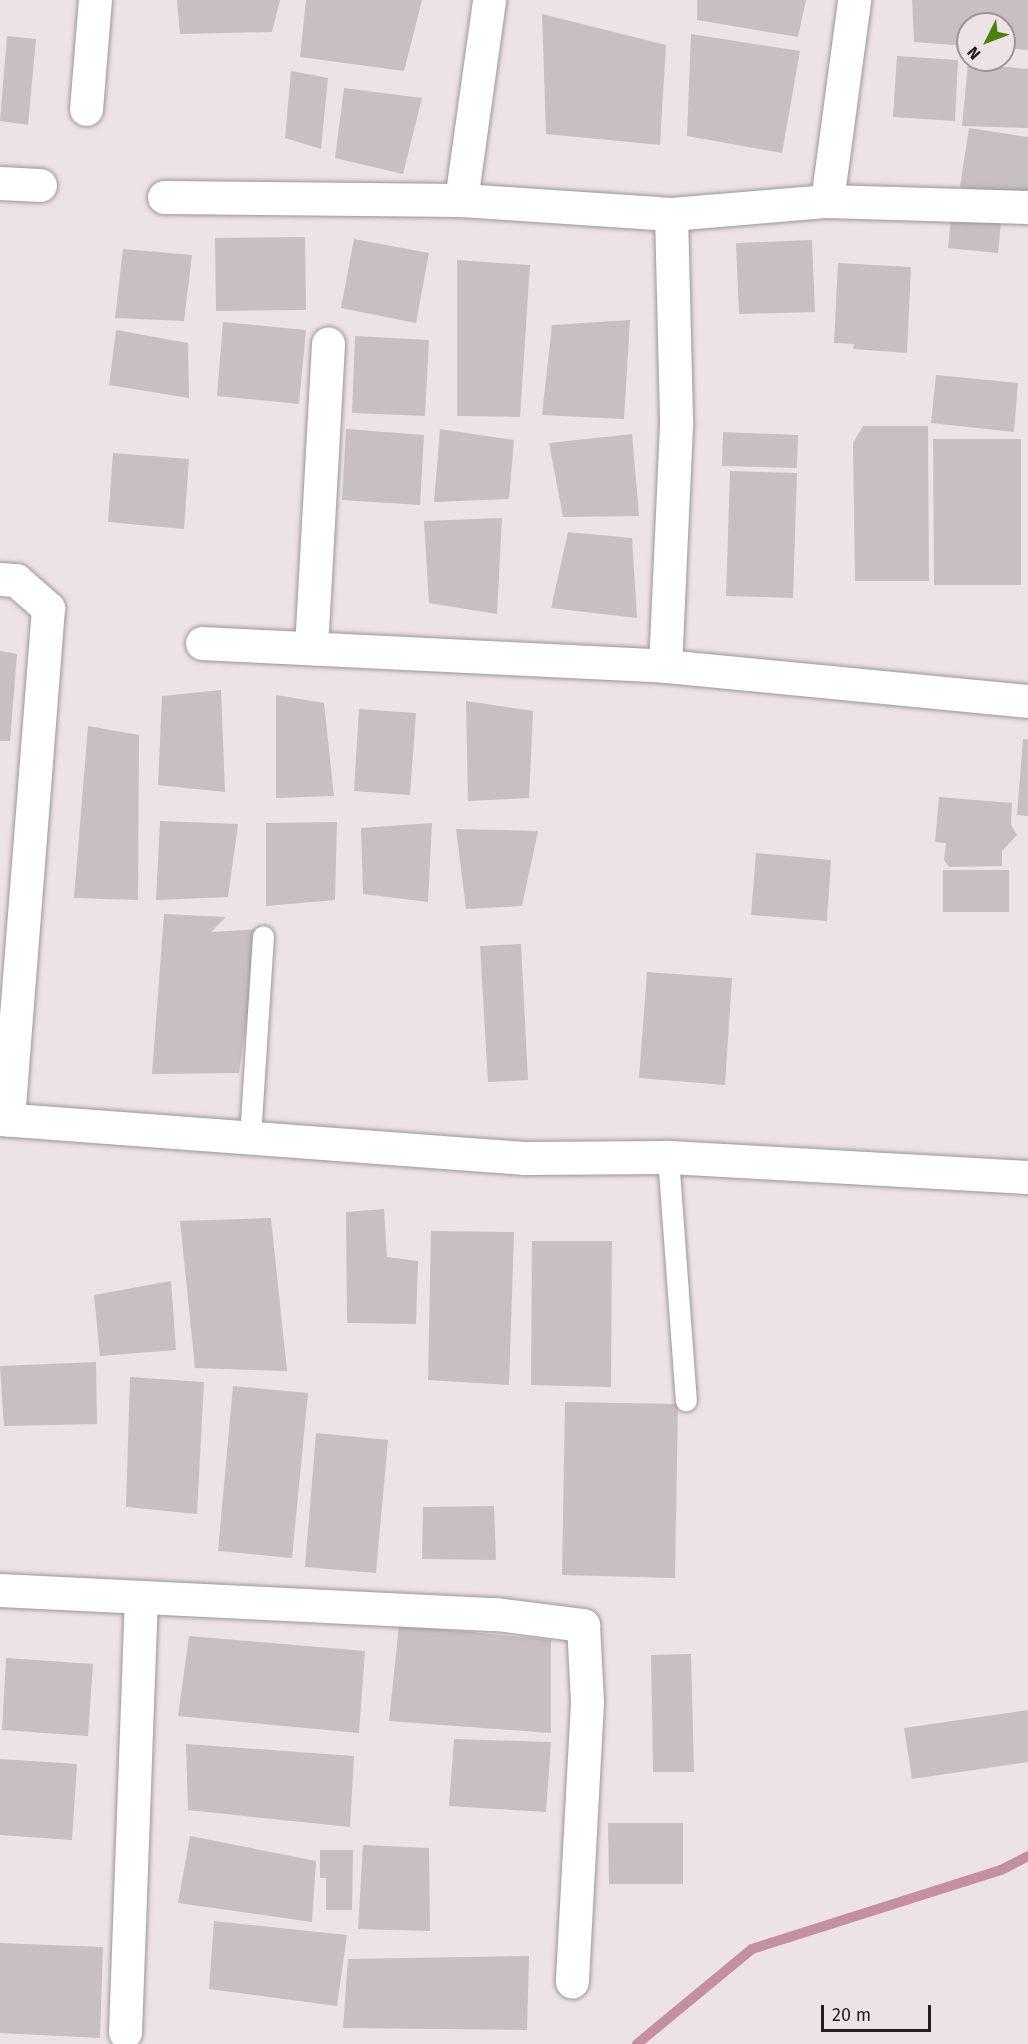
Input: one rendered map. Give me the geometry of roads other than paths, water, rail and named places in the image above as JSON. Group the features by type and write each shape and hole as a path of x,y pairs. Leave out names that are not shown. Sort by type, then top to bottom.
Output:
{"street":[{"path":"86,109 95,0"},
{"path":"461,200 489,0"},
{"path":"827,201 854,0"},
{"path":"0,183 40,185"},
{"path":"164,197 461,200 671,214 827,201 1028,207"},
{"path":"665,666 676,425 671,214"},
{"path":"311,648 327,343"},
{"path":"0,579 15,580 48,608 4,1119 250,1137 300,1144 525,1158 668,1157 1028,1177"},
{"path":"202,643 665,666 1028,701"},
{"path":"0,1590 141,1599 496,1614 583,1625 587,1702 572,1982"},
{"path":"125,2031 141,1599"}],"lane":[{"path":"250,1137 263,936"},
{"path":"668,1157 686,1400"}],"waterway":[{"path":"637,2044 752,1949 1001,1870 1028,1856"}]}
